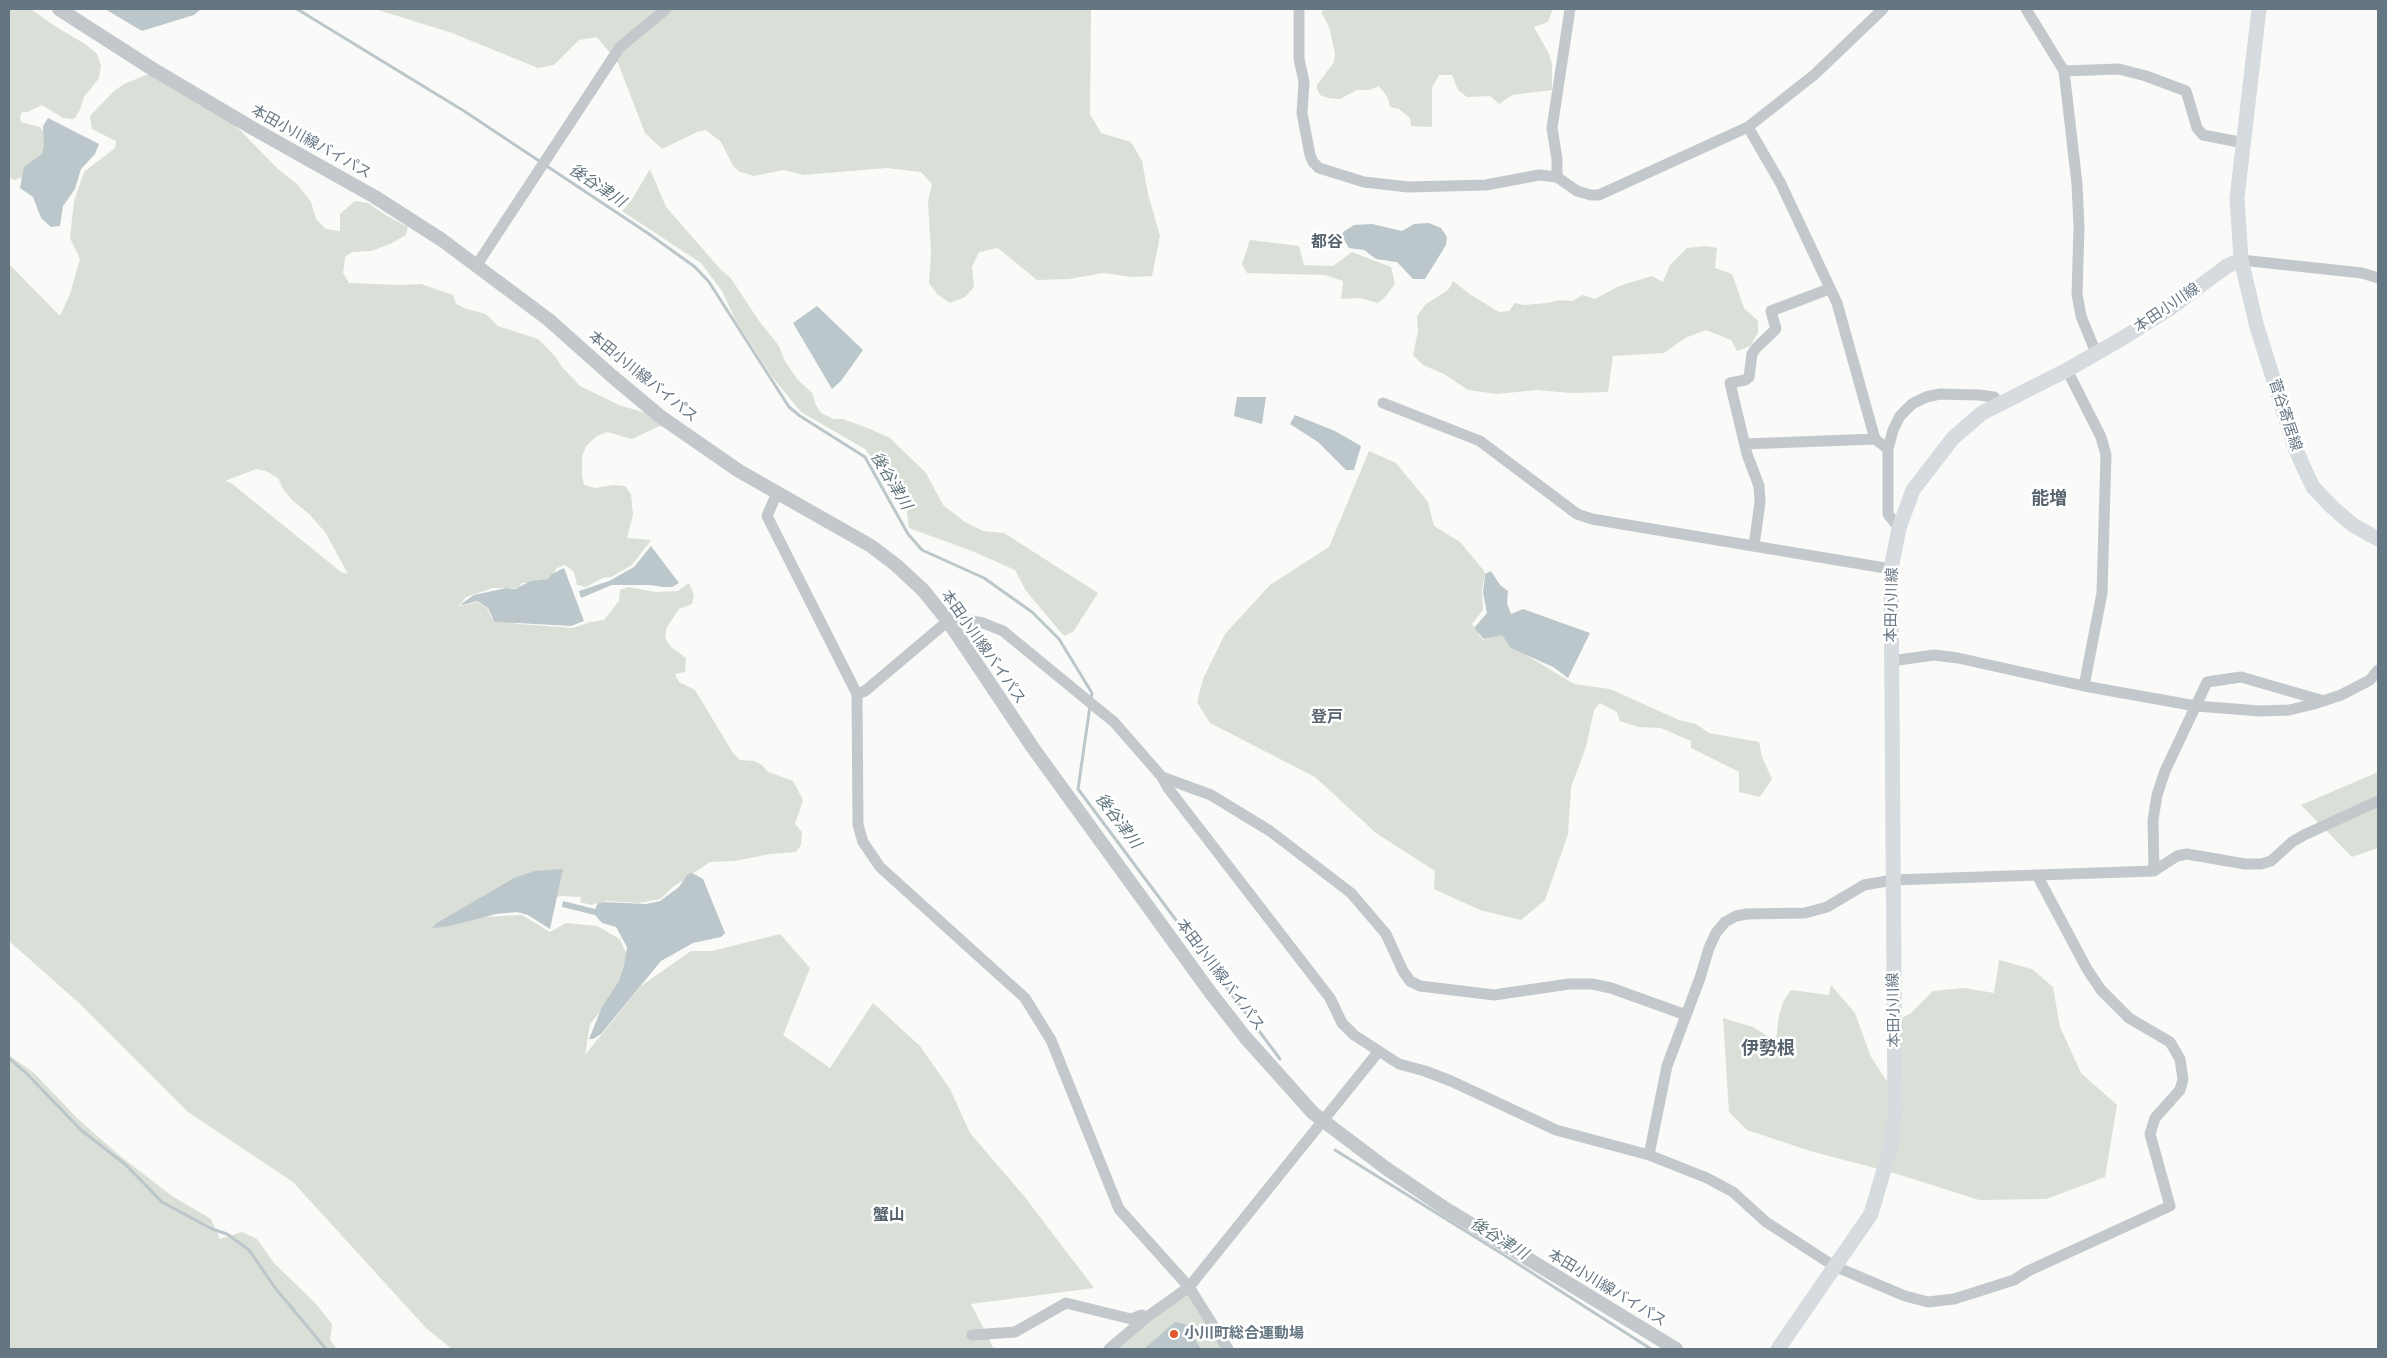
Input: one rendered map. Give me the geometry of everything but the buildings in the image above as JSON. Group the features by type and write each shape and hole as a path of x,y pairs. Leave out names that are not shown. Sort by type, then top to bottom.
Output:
{"main road":[{"path":"2241,260 2237,198 2259,9"},
{"name":"本田小川線","path":"1778,1349 1871,1214 1890,1149 1895,1112 1891,569 1899,528 1913,490 1931,464 1953,438 1982,413 2096,353 2169,308 2227,266 2241,260"},
{"name":"菅谷寄居線","path":"2241,260 2257,328 2294,445 2303,466 2314,487 2332,507 2353,525 2378,540"}],"street":[{"name":"本田小川線バイパス","path":"59,9 160,73 403,214 549,320 661,417 739,471 877,551 923,590 948,622 1033,748 1210,992 1281,1078 1323,1121 1446,1210 1676,1349"},
{"path":"476,266 620,47 666,9"},
{"path":"1299,9 1299,59 1304,82 1302,113 1310,155 1313,162 1319,168 1364,182 1408,186 1486,185 1539,175 1556,177 1577,191 1599,194 1748,127 1814,75 1883,9"},
{"path":"1556,177 1557,159 1552,128 1570,9"},
{"path":"2026,9 2064,71 2077,184 2079,227 2077,294 2081,316 2096,353"},
{"path":"2064,71 2119,70 2146,76 2186,91 2196,128 2203,136 2244,143"},
{"path":"1748,127 1781,184 1836,303 1875,439 1888,449"},
{"path":"2241,260 2362,273 2378,278"},
{"path":"1754,546 1760,502 1759,486 1745,444 1730,383 1745,380 1749,377 1752,354 1776,329 1771,311 1829,290"},
{"path":"2066,370 2101,437 2106,455 2102,593 2084,686"},
{"path":"1899,528 1888,514 1888,449 1892,430 1900,416 1912,404 1926,397 1940,394 1994,397 2000,404"},
{"path":"1383,403 1480,441 1577,514 1592,519 1891,569"},
{"path":"1745,444 1875,439"},
{"path":"777,493 767,516 857,694 858,825 866,848 880,868 1024,998 1051,1040 1119,1209 1190,1288 1228,1349"},
{"path":"857,694 865,691 948,622 962,619 984,623 1003,631 1114,722 1162,777 1168,788 1330,998 1342,1023 1354,1036 1399,1064 1451,1081 1556,1130 1650,1155 1694,1172 1733,1192 1766,1222 1834,1266 1905,1296 1928,1302 1940,1302 2014,1280 2028,1271 2170,1206 2150,1134 2155,1118 2180,1090 2183,1074 2180,1058 2170,1042 2129,1018 2101,990 2087,969 2037,875"},
{"path":"1892,661 1934,655 1958,658 2084,686 2196,706 2260,711 2289,710 2324,701 2357,688 2370,680 2378,670"},
{"path":"2154,871 2153,820 2158,795 2165,771 2207,682 2241,677 2324,701"},
{"path":"1162,777 1211,795 1300,852 1345,888 1386,934 1403,971 1410,981 1420,986 1494,995 1569,984 1592,984 1611,988 1686,1015"},
{"path":"1650,1155 1667,1066 1709,948 1716,933 1725,922 1746,914 1805,913 1827,907 1864,885 1893,880 2154,871 2177,856 2187,854 2245,864 2261,864 2271,861 2292,842 2304,835 2365,809 2378,801"},
{"path":"1110,1349 1147,1317 1190,1288 1379,1050"},
{"path":"972,1335 1015,1332 1066,1303 1131,1320 1141,1315 1147,1317"}],"shaded area":[{"path":"9,9 31,9 85,44 97,54 101,66 99,78 84,97 80,110 74,119 63,118 42,105 27,112 22,112 21,122 40,127 46,135 47,153 24,177 14,180 9,177"},
{"path":"105,9 201,9 194,15 142,31"},
{"path":"375,9 1091,9 1090,114 1101,133 1131,142 1142,161 1148,194 1160,236 1152,276 1132,277 1103,273 1069,279 1037,280 998,248 979,252 972,267 974,287 965,297 950,303 937,294 929,283 931,253 928,201 932,184 921,172 887,168 803,175 784,170 754,176 740,172 733,166 721,142 706,130 697,132 662,149 645,133 618,63 597,37 579,40 554,65 538,68 452,33"},
{"path":"1325,9 1553,9 1548,22 1534,27 1549,54 1552,64 1552,90 1512,95 1499,104 1490,96 1467,97 1458,90 1452,75 1439,75 1432,88 1432,127 1411,126 1410,118 1399,109 1390,107 1388,98 1379,86 1370,90 1357,90 1340,99 1328,98 1320,95 1317,89 1317,85 1334,62 1335,54 1329,27 1321,12"},
{"path":"168,73 229,119 278,169 298,185 311,202 316,219 326,229 340,231 340,214 355,201 368,203 408,227 406,235 390,244 371,251 352,252 345,257 343,273 349,283 421,284 453,295 456,304 486,314 498,326 538,339 580,386 619,405 658,417 662,425 632,439 607,432 597,436 586,446 582,457 584,485 595,488 613,485 625,486 631,494 633,515 627,538 651,540 632,565 611,577 603,578 586,587 577,585 574,572 565,565 557,568 547,583 522,583 518,588 493,588 466,597 459,606 477,602 487,608 492,619 518,624 573,628 590,622 604,620 619,601 620,590 628,587 655,592 678,591 689,583 694,595 692,604 679,609 667,627 665,638 671,647 686,658 685,672 675,674 679,682 695,690 733,753 740,760 754,761 762,765 768,772 793,781 803,800 795,824 802,832 801,845 796,852 770,854 735,861 710,862 673,887 660,899 639,903 606,901 591,905 580,902 581,897 561,896 491,913 483,917 522,915 550,932 566,923 597,926 620,939 631,965 611,999 590,1024 585,1055 641,986 691,951 712,951 780,934 810,968 783,1035 830,1068 873,1003 920,1046 950,1089 970,1133 1024,1196 1094,1288 971,1304 994,1349 452,1349 426,1328 293,1182 188,1112 79,1003 9,941 9,264 60,316 70,294 80,259 70,238 74,201 84,172 115,148 116,141 92,129 90,116 114,91 124,84 146,75","holes":["256,469 266,471 278,478 283,489 292,500 309,514 325,532 348,574 341,572 231,483 225,481"]},
{"path":"48,118 99,144 95,154 81,169 75,189 63,206 60,226 51,227 41,218 33,197 20,188 24,167 42,154 44,145 43,126"},
{"path":"650,169 666,207 722,271 730,277 759,321 779,346 785,361 797,379 812,393 821,413 833,419 843,419 890,438 926,473 943,505 965,522 983,531 1004,533 1098,593 1073,632 1064,636 1026,591 1015,570 972,551 909,528 904,489 883,473 865,449 801,412 773,378 736,321 722,291 701,263 622,211 631,201"},
{"path":"1429,223 1441,228 1447,237 1446,245 1425,279 1413,279 1397,262 1376,259 1364,250 1349,248 1342,237 1343,232 1354,225 1372,224 1402,231 1414,224"},
{"path":"1250,240 1299,246 1304,265 1333,266 1352,252 1391,267 1395,284 1378,303 1359,298 1341,299 1343,281 1325,275 1247,273 1242,264"},
{"path":"1706,246 1717,248 1715,268 1732,274 1744,308 1758,321 1758,333 1750,346 1737,351 1731,340 1706,330 1685,338 1664,353 1613,356 1608,392 1571,393 1537,390 1497,394 1468,390 1444,374 1423,365 1413,355 1418,331 1417,316 1426,304 1448,290 1453,281 1471,295 1499,312 1509,311 1515,303 1524,305 1559,300 1572,301 1583,295 1595,299 1619,286 1652,276 1663,282 1670,265 1687,248"},
{"path":"817,306 863,350 841,381 832,389 793,323"},
{"path":"1237,397 1266,397 1262,424 1234,416"},
{"path":"1295,415 1335,431 1361,446 1354,470 1346,470 1318,442 1290,424"},
{"path":"1369,451 1396,463 1428,502 1434,526 1460,542 1485,572 1482,590 1483,610 1472,624 1483,640 1502,634 1513,647 1574,684 1610,689 1679,720 1696,724 1709,733 1759,742 1762,757 1772,779 1760,797 1739,792 1739,772 1691,748 1691,741 1661,728 1638,727 1620,721 1617,712 1600,703 1594,710 1586,747 1571,787 1568,834 1545,900 1521,920 1480,910 1434,889 1435,871 1376,833 1315,777 1210,723 1197,702 1203,679 1225,634 1270,585 1329,547"},
{"path":"651,546 679,583 672,587 612,585 581,598 579,591 609,581 634,567"},
{"path":"564,568 584,621 571,626 498,622 494,621 488,608 477,601 461,604 474,595 506,588 515,589 531,581 548,579 552,574"},
{"path":"1491,571 1500,585 1508,591 1507,603 1511,614 1523,609 1590,633 1568,678 1553,667 1511,648 1502,635 1484,639 1474,628 1487,613 1483,593 1485,574"},
{"path":"2378,772 2378,848 2352,857 2301,805"},
{"path":"563,869 550,929 528,915 517,912 496,914 450,926 432,928 437,923 516,877 535,871"},
{"path":"692,873 703,879 725,933 721,937 693,943 661,961 601,1034 593,1039 589,1039 602,1007 619,981 627,947 616,927 602,923 595,915 562,907 563,901 595,909 598,903 604,902 646,904 660,901 679,887 687,875"},
{"path":"1999,960 2032,969 2053,987 2060,1027 2081,1073 2117,1105 2105,1177 2046,1199 1979,1200 1894,1173 1810,1151 1747,1130 1729,1112 1723,1018 1753,1027 1776,1041 1779,1015 1784,1000 1791,990 1829,995 1831,985 1855,1013 1871,1057 1886,1080 1901,1077 1902,1018 1911,1013 1933,991 1964,988 1994,993"},
{"path":"9,1055 35,1074 78,1119 119,1155 172,1196 211,1219 220,1239 242,1232 257,1239 274,1263 316,1304 332,1324 330,1340 337,1349 9,1349"},
{"name":"小川町総合運動場","path":"1189,1294 1224,1349 1115,1349 1175,1302"},
{"path":"1175,1322 1185,1324 1201,1349 1144,1349"}],"waterway":[{"name":"後谷津川","path":"297,9 464,111 649,234 695,267 709,282 789,407 865,457 908,534 922,550 984,578 1032,612 1059,639 1092,693 1091,699"},
{"name":"後谷津川","path":"1090,706 1078,789 1280,1059"},
{"path":"9,1058 81,1130 126,1165 162,1202 212,1229 227,1234 249,1250 276,1289 326,1349"},
{"name":"後谷津川","path":"1335,1150 1651,1349"}],"place":[{"name":"小川町総合運動場","path":"1174,1334"}],"district":[{"name":"都谷","path":"1327,242"},
{"name":"能増","path":"2049,499"},
{"name":"登戸","path":"1327,717"},
{"name":"伊勢根","path":"1768,1049"},
{"name":"蟹山","path":"889,1215"}]}
